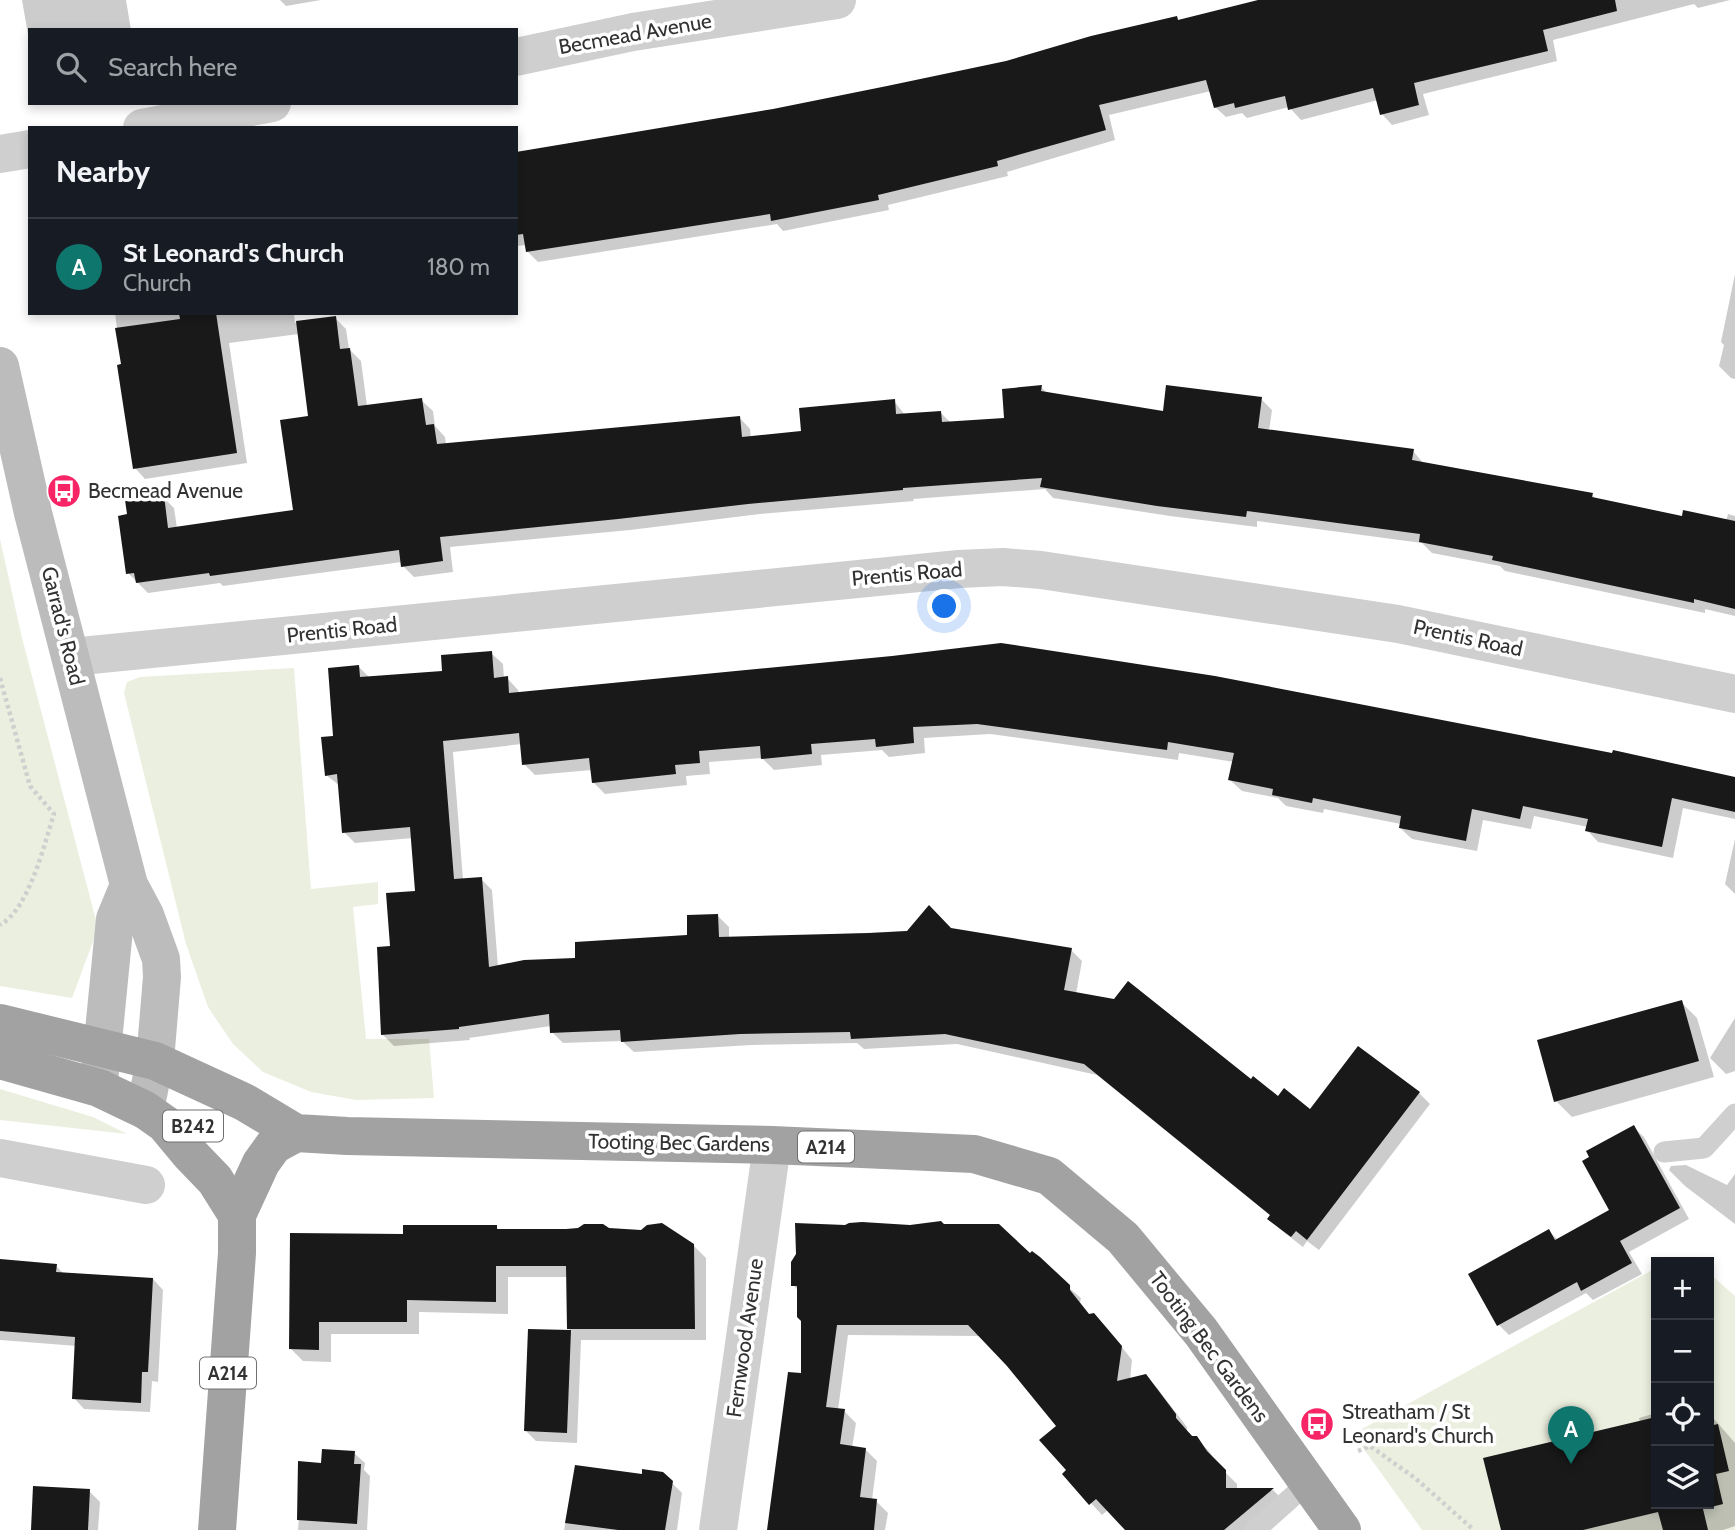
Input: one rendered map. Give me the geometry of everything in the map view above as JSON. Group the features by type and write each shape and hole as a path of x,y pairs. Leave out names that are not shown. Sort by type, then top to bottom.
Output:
{"highway":[{"name":"A214","path":"0,1023 102,1048 150,1086 165,1124 215,1180 237,1215"},
{"name":"A214","path":"0,1060 99,1088 150,1086"},
{"name":"Tooting Bec Gardens","path":"150,1086 244,1101 296,1133 772,1145 974,1154 1049,1176 1123,1238 1201,1332 1342,1530"},
{"name":"A214","path":"217,1530 237,1253 237,1215 261,1163 274,1144 296,1133"}],"main road":[{"name":"Garrad's Road","path":"0,366 33,513 129,885 145,915 161,958 162,977 150,1086"},
{"path":"99,1088 115,919 129,885"}],"street":[{"name":"Becmead Avenue","path":"518,57 633,32 837,0"},
{"path":"152,126 262,105"},
{"path":"0,154 28,149"},
{"name":"Prentis Road","path":"71,657 959,569 1003,567 1055,572 1398,624 1735,694"},
{"name":"Fernwood Avenue","path":"718,1530 772,1145"},
{"path":"0,1158 146,1185"}],"lane":[{"path":"1664,1153 1704,1148 1735,1114"},
{"path":"1255,1530 1309,1482"}],"path":[{"path":"0,678 30,786 54,814 37,869 11,919 0,925"},
{"path":"1358,1451 1370,1446 1415,1478 1475,1530"}],"green space":[{"path":"0,539 22,638 98,928 72,998 0,986"},
{"path":"294,668 311,889 378,882 378,904 353,907 366,1039 429,1039 434,1098 356,1100 311,1092 263,1072 233,1044 208,1007 186,944 124,693 127,682 140,677"},
{"path":"0,1089 93,1117 127,1134 0,1120"},
{"path":"1651,1271 1651,1509 1714,1509 1714,1277 1735,1296 1735,1530 1422,1530 1353,1434"}],"building":[{"path":"1258,0 1615,0 1617,11 1543,30 1548,51 1414,83 1419,105 1380,115 1373,88 1288,110 1285,96 1235,108 1234,103 1214,108 1206,80 1099,105 1106,130 997,161 998,166 878,195 879,200 771,221 770,214 526,252 523,234 518,235 518,152 773,109 1006,61 1091,36 1177,16 1178,20"},
{"path":"179,315 216,315 237,453 133,469 117,365 121,364 115,328 180,319"},
{"path":"336,316 340,349 350,348 358,406 422,398 426,425 434,424 437,444 740,416 742,437 801,431 799,408 895,399 896,414 941,411 942,422 1004,418 1002,389 1042,385 1041,391 1163,411 1166,385 1262,397 1258,428 1414,449 1412,460 1593,493 1592,497 1682,516 1683,510 1735,521 1735,609 1694,599 1694,603 1492,560 1493,556 1419,542 1420,534 1247,511 1246,517 1157,506 1040,487 1042,478 903,488 440,537 443,561 401,567 399,550 210,576 209,573 136,583 134,573 126,574 118,516 127,514 125,500 164,495 168,528 293,510 280,420 308,416 296,321"},
{"path":"1001,643 1215,676 1612,753 1613,750 1735,777 1735,812 1672,798 1662,847 1585,831 1588,819 1523,806 1520,819 1472,809 1466,841 1399,828 1401,816 1313,798 1312,803 1272,795 1273,789 1228,780 1234,753 1168,742 1167,750 977,724 913,727 914,743 876,747 875,739 811,744 812,754 761,759 760,746 699,751 700,763 675,765 676,774 592,783 589,758 522,765 519,733 443,741 454,879 482,877 489,967 524,960 575,958 575,942 687,935 687,915 718,914 719,937 870,933 907,931 929,905 951,928 1072,948 1064,990 1114,999 1128,981 1251,1079 1253,1076 1278,1096 1284,1088 1310,1109 1358,1046 1420,1092 1307,1240 1296,1231 1291,1237 1267,1219 1270,1215 1084,1064 945,1034 851,1039 850,1032 740,1034 621,1042 620,1030 550,1033 549,1014 459,1029 381,1035 377,947 390,946 386,893 415,891 410,827 342,833 337,774 325,776 321,737 333,736 328,668 359,665 360,677 442,671 441,655 492,651 494,678 508,676 509,693"},
{"path":"1682,1000 1699,1061 1554,1102 1537,1040"},
{"path":"1634,1125 1680,1208 1620,1241 1632,1263 1581,1291 1577,1282 1497,1326 1468,1274 1549,1229 1555,1240 1609,1210 1582,1161 1589,1157 1586,1151"},
{"path":"941,1221 944,1224 999,1224 1070,1285 1070,1290 1089,1314 1094,1313 1122,1346 1117,1381 1146,1374 1176,1414 1176,1418 1192,1436 1197,1436 1207,1451 1226,1470 1226,1488 1274,1488 1224,1530 1125,1530 1096,1499 1089,1505 1062,1474 1066,1470 1039,1440 1056,1426 1007,1366 968,1325 837,1325 826,1407 845,1409 840,1444 866,1448 860,1497 877,1499 874,1530 767,1530 788,1372 801,1373 801,1321 797,1317 797,1286 791,1286 791,1262 796,1254 795,1223 845,1225 862,1222 910,1225"},
{"path":"662,1223 694,1244 695,1329 567,1329 566,1266 496,1266 496,1302 407,1300 407,1322 319,1322 319,1350 289,1349 290,1233 403,1234 403,1225 497,1225 497,1229 566,1229 578,1228 584,1224 603,1224 609,1228 641,1230 647,1225"},
{"path":"0,1259 57,1264 56,1272 153,1278 148,1372 142,1372 141,1403 72,1399 75,1337 0,1331"},
{"path":"528,1329 571,1330 567,1433 524,1431"},
{"path":"1651,1418 1651,1509 1703,1509 1708,1530 1663,1530 1658,1512 1583,1530 1501,1530 1483,1458"},
{"path":"1718,1424 1729,1471 1716,1474 1723,1504 1714,1506 1714,1425"},
{"path":"322,1449 355,1451 354,1464 361,1464 357,1524 297,1520 298,1461 321,1463"},
{"path":"575,1465 642,1474 642,1469 663,1472 673,1481 665,1530 618,1530 565,1523"},
{"path":"33,1486 90,1489 88,1530 31,1530"}],"place":[{"name":"Becmead Avenue","path":"64,491"},
{"name":"Streatham / St Leonard's Church","path":"1317,1424"},
{"name":"St Leonard's Church","path":"1571,1464"}]}
